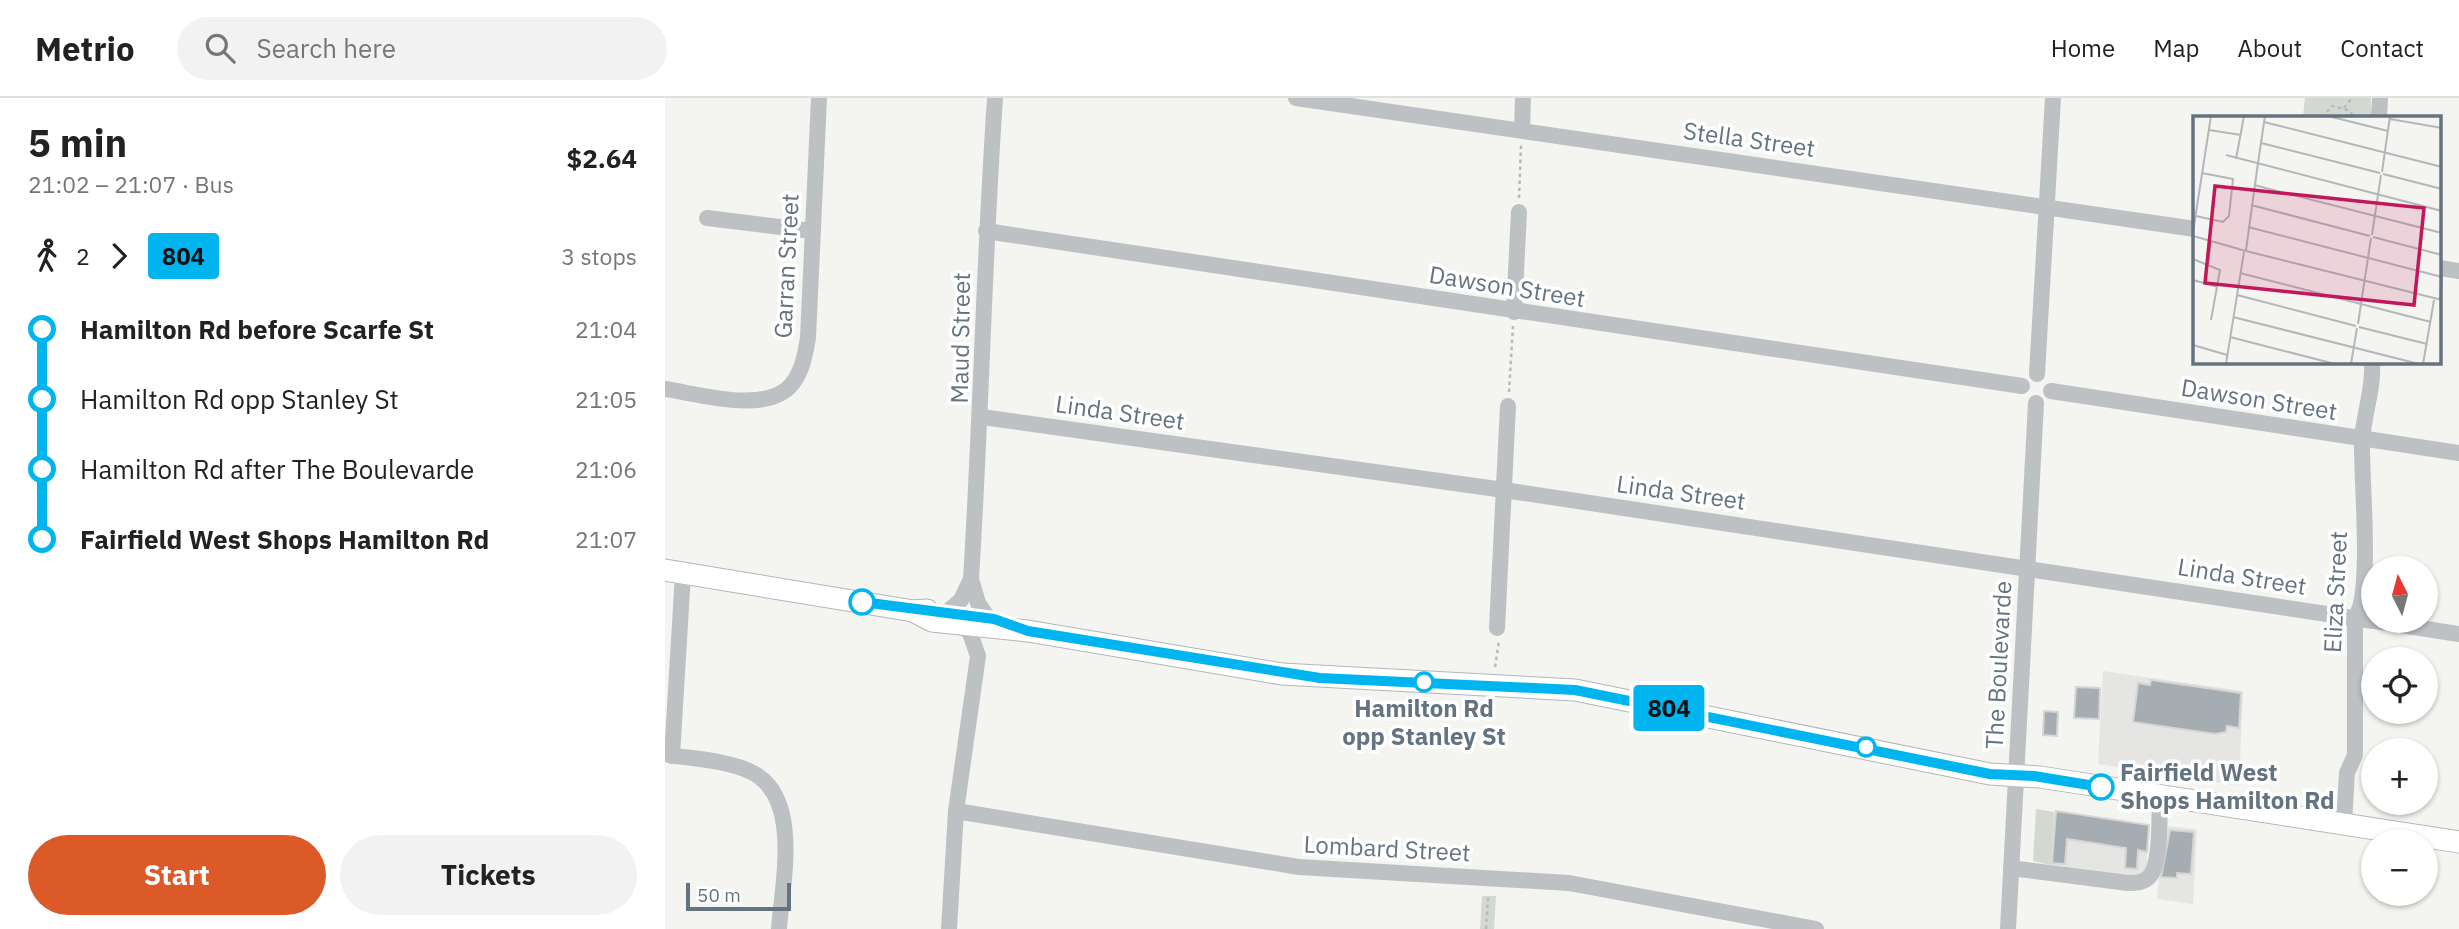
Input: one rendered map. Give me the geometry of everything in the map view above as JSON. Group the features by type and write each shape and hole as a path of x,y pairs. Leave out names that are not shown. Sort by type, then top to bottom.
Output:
{"main road":[{"path":"674,572 913,611 932,621 955,619 995,624 1320,678 1575,690 1985,773 2016,775 2459,842"}],"street":[{"name":"Garran Street","path":"665,389 739,401 768,398 791,386 802,368 808,338 819,98"},
{"name":"Maud Street","path":"995,98 986,231 982,417 971,579 978,603 995,624"},
{"name":"Stella Street","path":"1296,98 2193,229"},
{"path":"1522,130 1523,98"},
{"path":"2037,374 2053,98"},
{"path":"2379,116 2380,98"},
{"path":"1514,312 1519,212"},
{"path":"707,218 812,231"},
{"name":"Dawson Street","path":"986,231 2022,386"},
{"path":"2441,268 2459,271"},
{"name":"Eliza Street","path":"2344,823 2347,773 2354,755 2355,618 2362,609 2365,560 2362,439 2373,378 2372,364"},
{"path":"2037,374 2048,379 2051,391 2044,401 2036,403 2024,396 2022,386 2026,379 2037,374"},
{"name":"Dawson Street","path":"2051,391 2459,453"},
{"name":"The Boulevarde","path":"2008,929 2036,403"},
{"path":"1497,628 1508,406"},
{"name":"Linda Street","path":"982,417 2027,566 2361,619"},
{"path":"674,572 669,755 740,768 777,785 785,822 779,929"},
{"name":"Maud Street","path":"955,619 971,579"},
{"path":"955,619 970,633 978,656"},
{"path":"949,929 956,811 978,656 995,624"},
{"name":"Linda Street","path":"2438,631 2459,634"},
{"path":"2011,868 2128,883 2142,882 2151,875 2155,862 2160,796"},
{"name":"Lombard Street","path":"956,811 1299,867 1569,883 1816,929"}],"path":[{"path":"2344,108 2352,98"},
{"path":"2323,116 2332,106 2344,108 2354,116"},
{"path":"1519,212 1522,130"},
{"path":"1508,406 1514,312"},
{"path":"1495,667 1500,639 1497,628"},
{"path":"1486,929 1488,898"}],"shaded area":[{"path":"2305,98 2371,98 2371,116 2303,116"},
{"path":"2103,671 2243,691 2239,786 2098,764"},
{"path":"2036,809 2054,812 2051,865 2033,861"},
{"path":"2054,812 2148,826 2147,866 2143,874 2130,879 2051,865"},
{"path":"2164,826 2197,829 2193,904 2157,899"},
{"path":"1482,896 1496,896 1494,929 1480,929"}],"building":[{"path":"2151,680 2241,693 2239,728 2227,726 2226,732 2215,734 2133,722 2138,683 2150,685"},
{"path":"2076,687 2100,688 2099,719 2074,718"},
{"path":"2044,711 2058,712 2057,736 2043,735"},
{"path":"2056,811 2149,825 2147,852 2138,850 2137,869 2125,868 2126,848 2067,839 2065,864 2052,863"},
{"path":"2170,830 2194,832 2191,874 2177,873 2177,878 2161,877"}],"bus line":[{"name":"804","path":"862,602 913,611 934,610 994,619 1028,631 1282,674 1575,690 1805,734 1990,774 2034,776 2101,787"}],"place":[{"name":"Hamilton Rd opp Stanley St","path":"1424,682"},
{"name":"Fairfield West Shops Hamilton Rd","path":"2101,787"}]}
